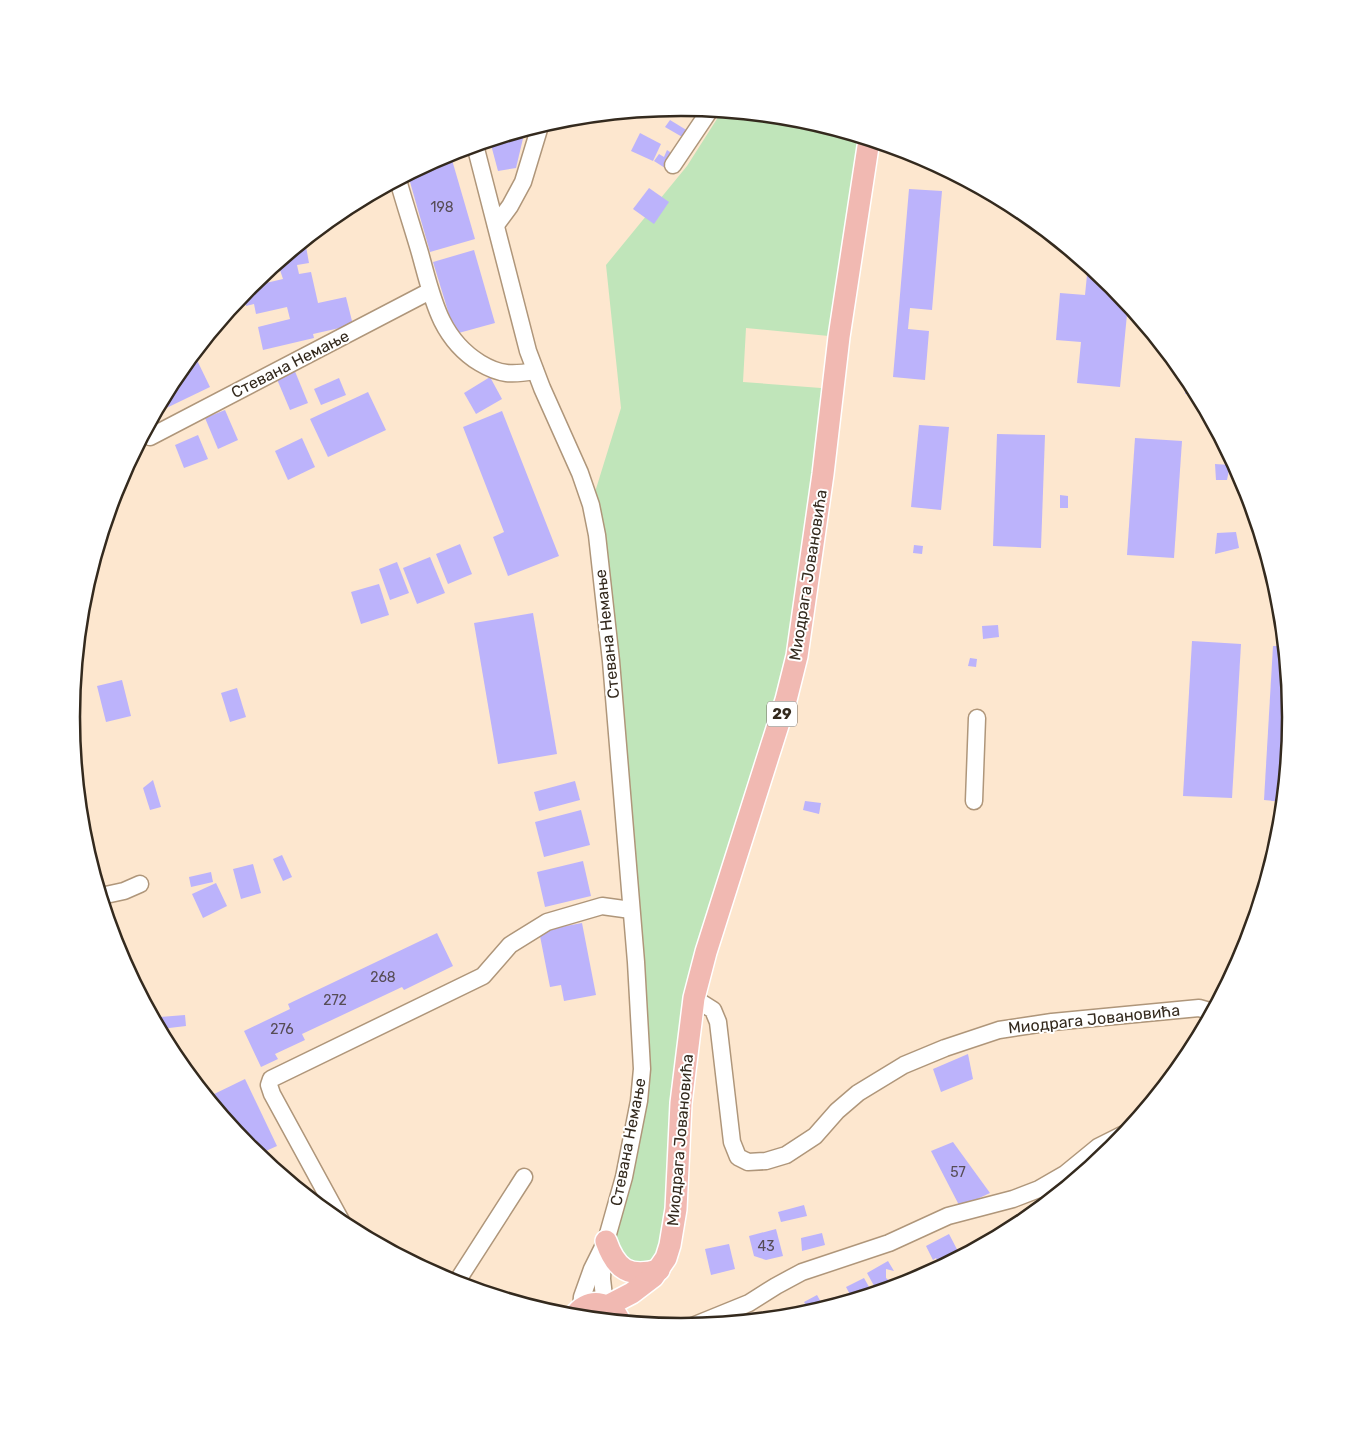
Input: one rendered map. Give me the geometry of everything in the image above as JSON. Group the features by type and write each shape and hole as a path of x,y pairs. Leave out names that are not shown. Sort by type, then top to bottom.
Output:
{"main road":[{"name":"Миодрага Јовановића","path":"656,1273 666,1258 676,1209 681,1103 694,998 706,952 786,700 796,656 822,483 839,337 868,146"},
{"path":"605,1244 614,1259 623,1268 638,1274 656,1273"},
{"name":"29","path":"582,1310 593,1303 614,1314 632,1293 656,1273"}],"street":[{"path":"673,165 706,117"},
{"path":"496,225 510,206 523,182 538,134"},
{"name":"Стевана Немање","path":"477,152 523,336 535,371 587,490 594,515 611,662 642,1057 642,1083 624,1177 605,1244 587,1282 579,1310"},
{"path":"400,186 430,291 447,330 460,349 486,366 510,375 535,371"},
{"name":"Стевана Немање","path":"150,437 430,291"},
{"path":"974,801 977,718"},
{"path":"107,895 124,891 140,884"},
{"path":"335,1209 272,1094 269,1085 271,1079 483,976 510,945 547,922 602,906 631,910"},
{"name":"Миодрага Јовановића","path":"694,998 713,1010 718,1022 732,1142 738,1157 748,1162 766,1161 786,1155 802,1146 815,1136 836,1111 851,1099 904,1065 945,1048 999,1030 1052,1022 1199,1008 1206,1010"},
{"path":"712,1318 749,1303 802,1272 889,1243 948,1216 1013,1199 1039,1189 1065,1174 1109,1141"},
{"path":"459,1276 524,1177"},
{"path":"605,1244 601,1273 614,1314"}],"green space":[{"path":"718,117 760,121 799,128 837,136 868,146 839,337 746,328 743,382 834,389 800,635 706,952 674,1225 644,1274 610,1253 641,1083 591,505 621,408 606,265 687,166"}],"building":[{"path":"670,120 688,131 684,138 665,127"},
{"path":"640,133 661,144 653,161 631,151"},
{"path":"523,137 516,168 498,171 492,147"},
{"path":"667,150 673,154 665,168 654,161 659,154 664,157"},
{"path":"452,161 475,239 430,252 410,181"},
{"path":"649,188 669,202 654,224 633,209"},
{"path":"909,189 942,191 932,310 910,308 908,329 929,331 925,380 893,377"},
{"path":"306,247 309,263 297,265 299,274 311,272 318,303 346,297 353,325 313,334 314,338 263,350 258,327 290,319 287,307 256,314 254,304 246,306 246,303 266,283 283,279 280,270"},
{"path":"474,250 495,323 455,334 433,262"},
{"path":"1087,274 1127,314 1120,387 1077,383 1081,342 1056,340 1060,293 1085,295"},
{"path":"197,361 210,387 166,408"},
{"path":"294,369 308,403 290,410 276,377"},
{"path":"490,377 502,399 476,414 464,393"},
{"path":"339,378 346,395 321,405 314,389"},
{"path":"368,392 386,430 328,457 310,419"},
{"path":"225,410 238,440 218,449 205,418"},
{"path":"502,411 559,556 508,576 493,537 504,532 463,427"},
{"path":"919,425 949,427 941,510 911,507"},
{"path":"997,434 1045,435 1041,548 993,546"},
{"path":"198,435 208,459 184,468 175,445"},
{"path":"302,438 315,467 288,480 275,451"},
{"path":"1135,438 1182,441 1174,558 1127,555"},
{"path":"1215,464 1227,465 1229,469 1227,480 1216,480"},
{"path":"1060,495 1068,496 1068,508 1060,508"},
{"path":"1236,532 1239,548 1215,554 1217,533"},
{"path":"460,544 472,574 448,584 436,554"},
{"path":"914,545 923,546 922,554 913,553"},
{"path":"430,557 445,593 417,604 403,568"},
{"path":"397,562 409,593 390,600 379,569"},
{"path":"379,584 389,615 361,624 351,592"},
{"path":"533,613 557,754 498,764 474,623"},
{"path":"998,625 999,637 983,639 982,626"},
{"path":"1192,641 1241,644 1232,798 1183,796"},
{"path":"1273,646 1279,646 1282,678 1282,757 1277,801 1264,800"},
{"path":"970,658 977,659 976,667 968,666"},
{"path":"122,680 131,716 106,722 97,686"},
{"path":"237,688 246,717 230,722 221,693"},
{"path":"153,780 161,807 150,810 143,788"},
{"path":"575,781 580,800 539,811 534,792"},
{"path":"805,801 821,803 819,814 803,810"},
{"path":"581,810 590,845 544,857 535,822"},
{"path":"282,855 292,877 283,881 273,859"},
{"path":"583,861 591,896 545,907 537,872"},
{"path":"253,864 261,893 241,899 233,869"},
{"path":"211,872 213,882 191,887 189,877"},
{"path":"216,883 227,906 203,918 192,894"},
{"path":"582,923 596,995 564,1001 561,985 550,987 539,931"},
{"path":"437,933 453,966 404,990 402,987 302,1034 305,1040 275,1054 278,1059 261,1067 244,1031 290,1009 288,1004"},
{"path":"185,1015 186,1026 167,1028 160,1017"},
{"path":"968,1054 973,1079 941,1092 933,1069"},
{"path":"245,1079 277,1146 265,1151 213,1095"},
{"path":"953,1142 990,1193 960,1207 931,1151"},
{"path":"804,1205 807,1216 781,1222 778,1212"},
{"path":"776,1229 783,1256 766,1260 754,1256 749,1236"},
{"path":"822,1233 825,1245 802,1251 801,1238"},
{"path":"949,1234 958,1251 938,1261 936,1258 933,1260 926,1246"},
{"path":"729,1244 735,1269 711,1275 705,1249"},
{"path":"888,1261 894,1271 886,1269 886,1278 890,1281 875,1287 867,1273"},
{"path":"864,1278 870,1289 850,1295 846,1287"},
{"path":"817,1295 821,1302 806,1306 804,1302"}]}
